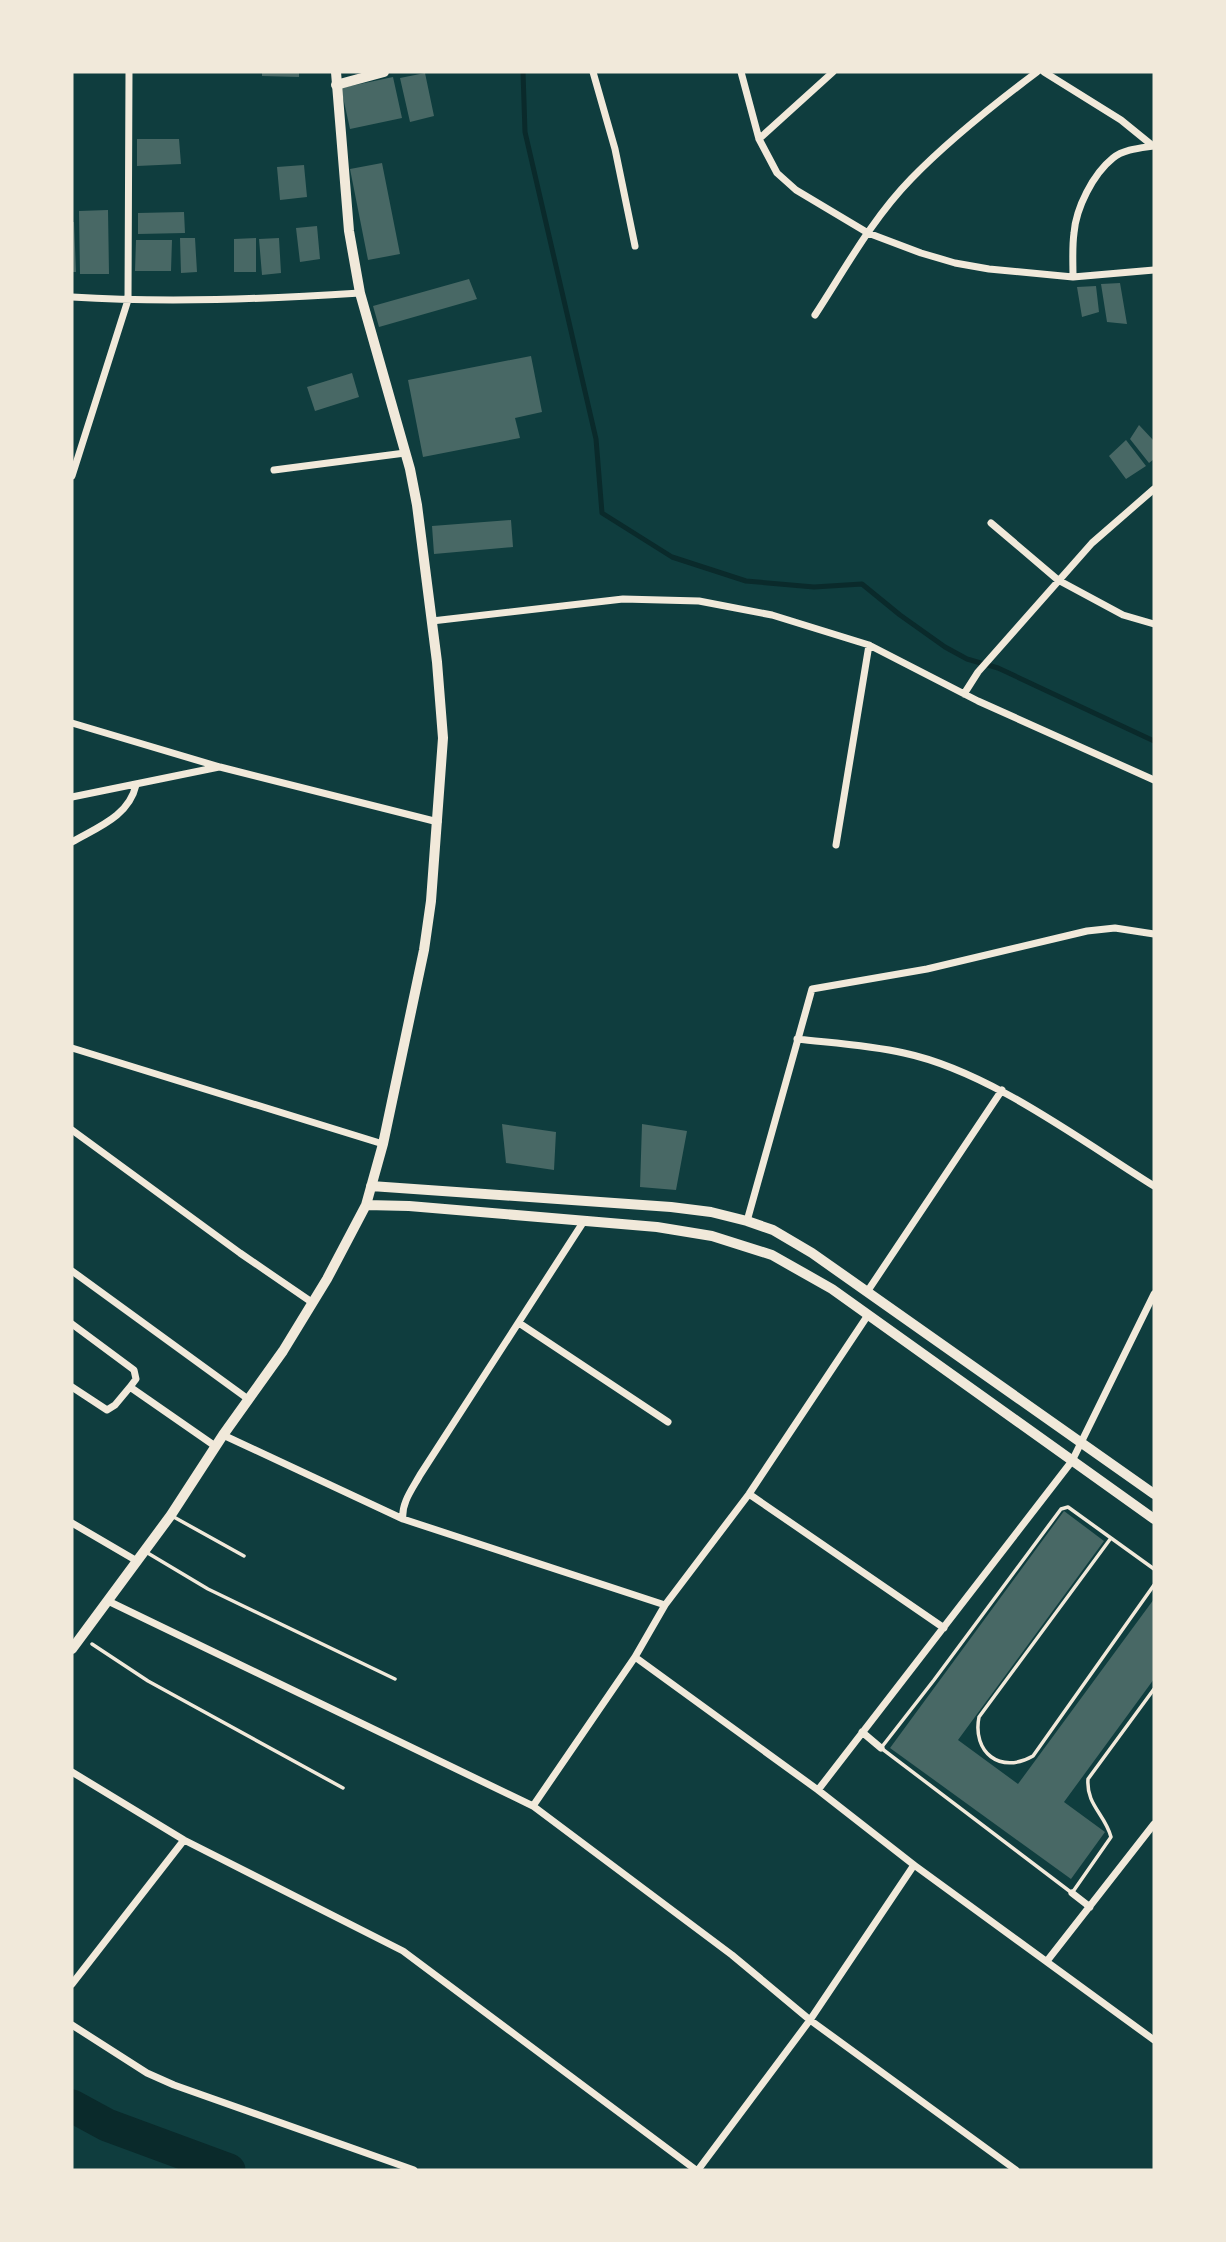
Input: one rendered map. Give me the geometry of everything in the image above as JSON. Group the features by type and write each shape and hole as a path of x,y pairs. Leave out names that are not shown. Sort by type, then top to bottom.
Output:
{"main road":[{"path":"72,1649 170,1515 283,1351 313,1303 366,1205 383,1144 424,950 438,822 443,738 432,621 417,505 360,293 349,231 336,72"},
{"path":"371,1186 671,1206 747,1220 772,1230 812,1253 1154,1494"},
{"path":"366,1205 409,1206 657,1227 712,1236 772,1255 832,1289 1154,1519"}],"street":[{"path":"72,477 128,300 129,72"},
{"path":"336,85 384,72"},
{"path":"593,72 615,149 635,246"},
{"path":"741,72 759,139 777,173 796,190 868,233 955,263 1073,276 1154,270"},
{"path":"759,139 833,72"},
{"path":"815,314 868,233 909,181 954,139 1037,72"},
{"path":"1044,72 1121,120 1154,146"},
{"path":"1073,276 1074,231 1082,205 1096,176 1115,156 1136,148 1154,146"},
{"path":"72,297 128,300 304,297 360,293"},
{"path":"274,470 405,453"},
{"path":"964,694 1000,646 1092,543 1154,489"},
{"path":"991,523 1059,580 1123,615 1154,624"},
{"path":"432,621 623,599 699,601 772,615 869,645 964,694 1154,780"},
{"path":"836,845 869,645"},
{"path":"72,723 220,767 438,822"},
{"path":"72,797 220,767"},
{"path":"72,842 124,810 133,798 136,785"},
{"path":"747,1220 812,989 927,969 1087,930 1115,928 1154,934"},
{"path":"797,1039 905,1053 946,1066 1002,1090 1154,1186"},
{"path":"72,1048 383,1144"},
{"path":"867,1292 1002,1090"},
{"path":"72,1130 313,1303"},
{"path":"404,1519 403,1510 411,1492 584,1221"},
{"path":"72,1271 248,1399"},
{"path":"818,1790 1072,1461 1154,1294"},
{"path":"533,1807 635,1657 665,1605 749,1494 868,1315"},
{"path":"519,1323 668,1422"},
{"path":"72,1324 134,1370 136,1378 112,1408 107,1410 72,1387"},
{"path":"130,1387 215,1446"},
{"path":"223,1435 404,1519 665,1605"},
{"path":"749,1494 944,1628"},
{"path":"72,1523 137,1561"},
{"path":"107,1601 533,1807 732,1955 810,2020 1016,2170"},
{"path":"635,1657 818,1790 914,1866 1154,2040"},
{"path":"862,1732 881,1748"},
{"path":"72,1772 184,1840 403,1951 697,2170 810,2020 914,1866"},
{"path":"1047,1961 1154,1824"},
{"path":"72,1984 184,1840"},
{"path":"1072,1893 1090,1907"},
{"path":"72,2025 164,2081 414,2170"}],"lane":[{"path":"1154,1569 1068,1507 1061,1509 881,1748 1072,1893 1111,1837 1108,1825 1091,1801 1087,1790 1088,1779 1154,1689"},
{"path":"170,1515 244,1556"},
{"path":"1111,1538 978,1717 978,1739 991,1757 1012,1763 1033,1756 1154,1585"},
{"path":"144,1551 208,1589 395,1679"}],"path":[{"path":"81,1637 148,1681 343,1788"}],"building":[{"path":"262,72 299,72 299,77 262,76"},
{"path":"425,73 434,116 410,122 400,78"},
{"path":"393,77 402,118 350,129 341,88"},
{"path":"137,139 179,139 181,164 137,166"},
{"path":"382,163 400,254 368,260 350,169"},
{"path":"304,165 307,197 280,200 277,167"},
{"path":"108,210 109,274 80,274 79,211"},
{"path":"184,212 185,233 138,234 138,213"},
{"path":"74,222 76,272 72,272"},
{"path":"317,226 320,259 300,262 296,228"},
{"path":"180,238 195,238 197,272 181,273"},
{"path":"256,238 256,272 234,272 234,239"},
{"path":"279,238 281,273 262,275 259,239"},
{"path":"136,240 172,240 171,271 135,271"},
{"path":"469,279 477,299 379,327 373,306"},
{"path":"1120,283 1127,324 1107,322 1101,284"},
{"path":"1096,286 1099,312 1082,317 1077,287"},
{"path":"531,356 542,412 515,418 520,438 423,457 408,380"},
{"path":"352,373 359,397 315,411 307,387"},
{"path":"1139,425 1154,441 1154,459 1149,463 1130,439"},
{"path":"1126,440 1146,466 1126,479 1109,456"},
{"path":"511,520 513,547 434,554 432,526"},
{"path":"502,1124 556,1132 554,1170 506,1163"},
{"path":"642,1124 687,1131 676,1190 640,1187"},
{"path":"1064,1511 1104,1541 958,1740 1018,1784 1154,1599 1154,1679 1064,1802 1105,1832 1071,1879 890,1748"}],"waterway":[{"path":"523,72 525,132 596,439 602,513 672,557 746,581 814,587 862,584 900,615 967,659 998,668 1154,741"},
{"path":"72,2106 107,2125 229,2170"}]}
